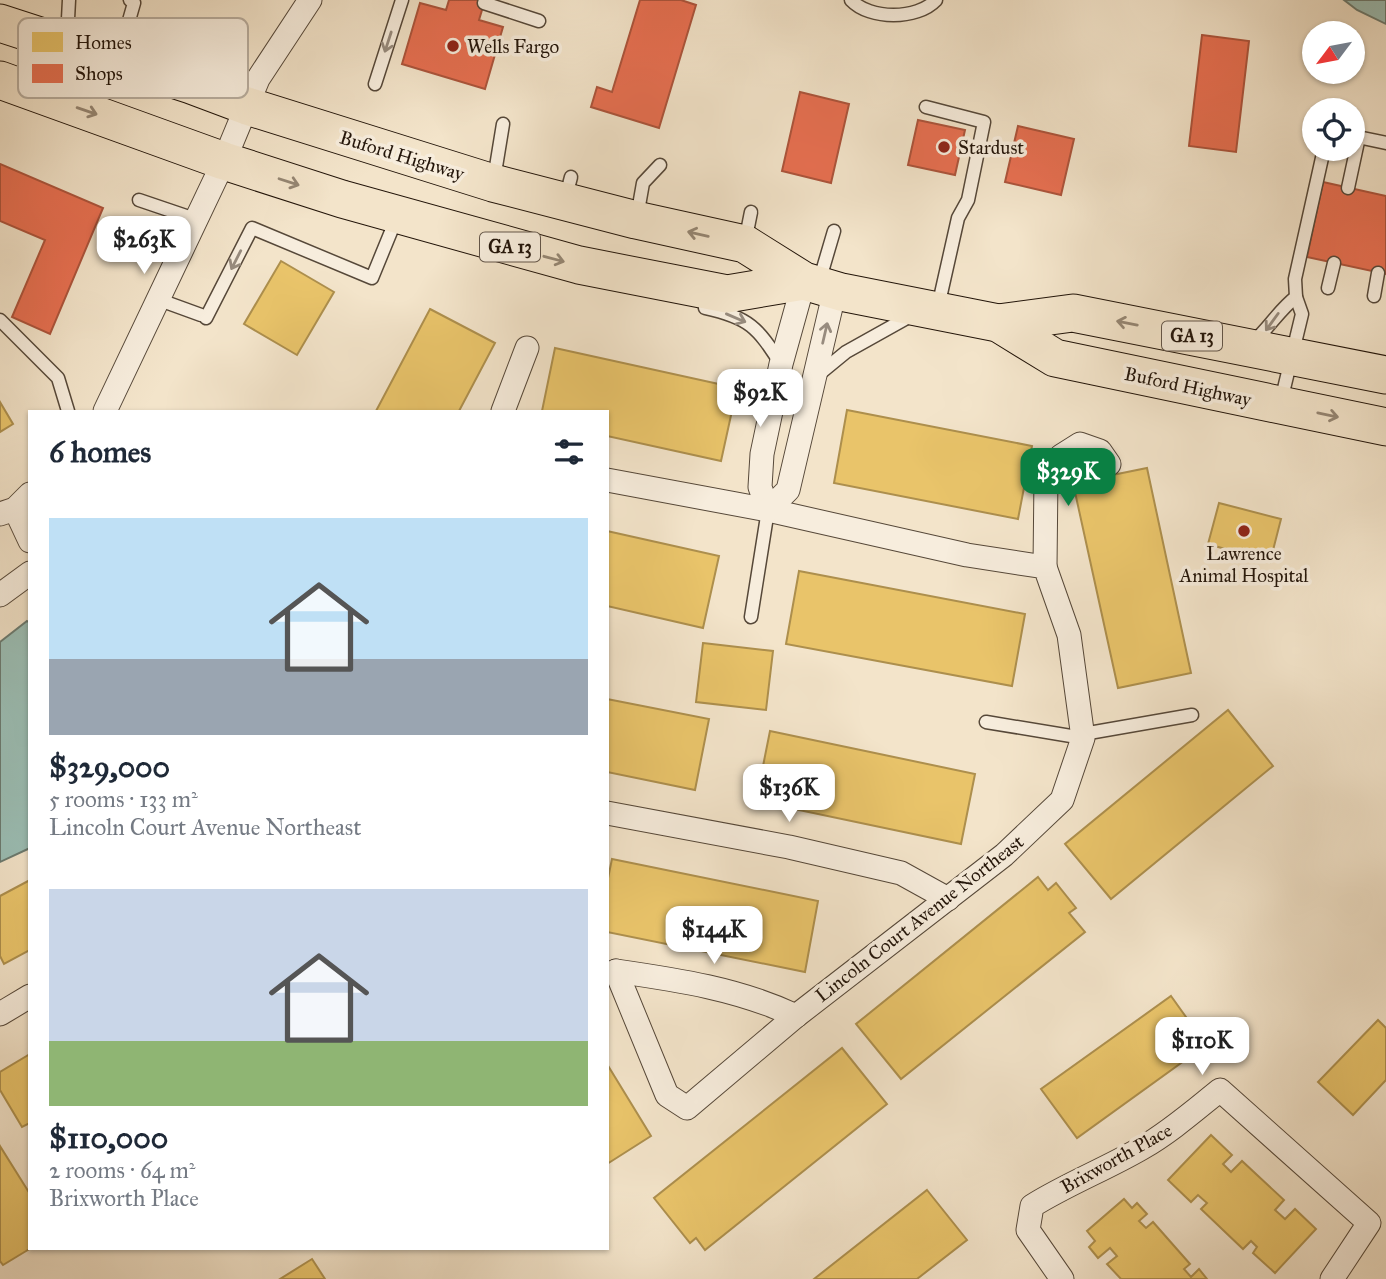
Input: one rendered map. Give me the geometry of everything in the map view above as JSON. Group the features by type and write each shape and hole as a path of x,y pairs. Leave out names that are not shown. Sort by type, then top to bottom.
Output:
{"main road":[{"name":"Buford Highway","path":"0,23 18,29"},
{"name":"Buford Highway","path":"0,80 18,87"},
{"name":"Buford Highway","path":"50,98 224,161 398,215 567,262 618,280 727,293 819,285 998,323 1073,313 1386,375"},
{"name":"Buford Highway","path":"226,98 493,183 568,189 636,220 748,228 819,285"},
{"name":"Buford Highway","path":"998,323 1055,358 1386,426"}],"street":[{"path":"105,410 224,161 258,79 310,0"},
{"path":"768,510 788,490 782,438 789,406 781,364 819,285"},
{"path":"768,510 760,487 762,454 782,438 789,406 815,378 819,285"},
{"path":"503,410 527,348"},
{"name":"Lincoln Court Avenue Northeast","path":"796,1016 766,1002 689,982 616,971 667,1095 687,1108 796,1016 1004,855 1062,800 1083,736 1069,635 1045,566 1046,476 1061,456 1080,444 1100,451 1108,464"},
{"path":"609,480 768,510 967,555 1045,566"},
{"path":"15,506 28,536"},
{"path":"0,595 28,574"},
{"path":"609,813 789,847 901,873 948,899"},
{"path":"0,1014 28,997"},
{"name":"Brixworth Place","path":"1062,1279 1028,1230 1032,1206 1142,1148 1176,1126 1220,1090 1369,1223 1332,1279"}],"lane":[{"path":"68,18 69,0"},
{"path":"130,0 134,3 130,18"},
{"path":"375,84 402,0"},
{"path":"851,0 876,14 898,15 930,6 936,0"},
{"path":"484,3 539,21"},
{"path":"815,378 846,352 931,309 958,218 968,200 984,122 926,107"},
{"path":"493,183 503,124"},
{"path":"1365,139 1386,143"},
{"path":"1280,405 1302,314 1296,297 1295,279 1321,161"},
{"path":"1348,188 1352,161"},
{"path":"636,220 643,183 660,165"},
{"path":"139,200 195,219"},
{"path":"157,299 203,317 252,228 372,278 398,215"},
{"path":"819,285 834,230"},
{"path":"1328,288 1334,263"},
{"path":"1374,296 1378,273"},
{"path":"1249,346 1267,330 1282,308 1296,297"},
{"path":"694,305 743,319 764,338 781,364"},
{"path":"0,320 58,378 68,410"},
{"path":"751,617 768,510"},
{"path":"986,722 1083,736 1192,715"}],"water":[{"path":"1344,0 1386,0 1386,24 1357,10"},
{"path":"28,622 28,849 0,862 0,642"}],"building: Homes":[{"path":"281,261 334,292 297,355 244,324"},
{"path":"430,309 495,343 460,410 377,410"},
{"path":"555,348 737,388 721,461 609,436 609,410 542,410"},
{"path":"0,402 13,424 0,432"},
{"path":"847,410 1032,446 1018,519 834,483"},
{"path":"1147,468 1191,673 1118,688 1073,483"},
{"name":"Lawrence Animal Hospital","path":"1219,503 1281,519 1270,562 1208,544"},
{"path":"609,531 719,556 703,628 609,606"},
{"path":"799,571 1025,614 1012,686 786,644"},
{"path":"703,643 773,651 766,710 696,702"},
{"path":"609,699 709,719 695,790 609,772"},
{"path":"1228,710 1273,766 1111,899 1065,844"},
{"path":"770,731 975,774 961,844 756,801"},
{"path":"612,859 818,901 805,972 609,932 609,873"},
{"path":"1038,877 1048,890 1056,883 1076,908 1069,913 1085,932 901,1079 856,1024"},
{"path":"28,881 28,951 4,964 0,956 0,896"},
{"path":"1171,996 1206,1045 1077,1138 1041,1089"},
{"path":"1378,1020 1386,1028 1386,1080 1353,1115 1318,1082"},
{"path":"842,1048 887,1104 705,1250 696,1238 690,1243 654,1198"},
{"path":"28,1055 28,1124 22,1127 0,1090 0,1072"},
{"path":"609,1067 651,1136 609,1163"},
{"path":"1211,1135 1232,1155 1223,1164 1231,1172 1242,1161 1284,1200 1275,1210 1285,1219 1295,1209 1316,1229 1275,1273 1253,1253 1257,1247 1251,1241 1243,1249 1201,1209 1207,1203 1198,1195 1191,1202 1168,1180"},
{"path":"0,1146 28,1191 28,1250 3,1265 0,1261"},
{"path":"927,1190 967,1240 917,1279 814,1279"},
{"path":"1124,1199 1132,1208 1137,1203 1147,1214 1139,1221 1146,1228 1153,1222 1190,1264 1184,1269 1191,1277 1199,1269 1207,1279 1121,1279 1107,1264 1117,1256 1110,1248 1098,1258 1089,1247 1095,1241 1087,1231"},
{"path":"312,1259 325,1279 280,1279"}],"building: Shops":[{"name":"Wells Fargo","path":"449,0 485,0 479,20 503,27 485,89 402,64 420,3 446,10"},
{"path":"640,0 681,0 696,5 659,128 591,107 597,87 612,92"},
{"path":"1202,35 1249,41 1236,152 1189,146"},
{"path":"800,92 849,104 831,183 782,171"},
{"path":"918,120 965,130 955,175 908,165"},
{"path":"1018,126 1074,139 1061,195 1005,182"},
{"path":"0,164 103,208 50,334 12,317 45,240 0,221"},
{"path":"1323,182 1386,196 1386,274 1307,257"}],"place":[{"name":"Wells Fargo","path":"453,46"},
{"name":"Stardust","path":"944,147"},
{"name":"Lawrence Animal Hospital","path":"1244,531"}]}
